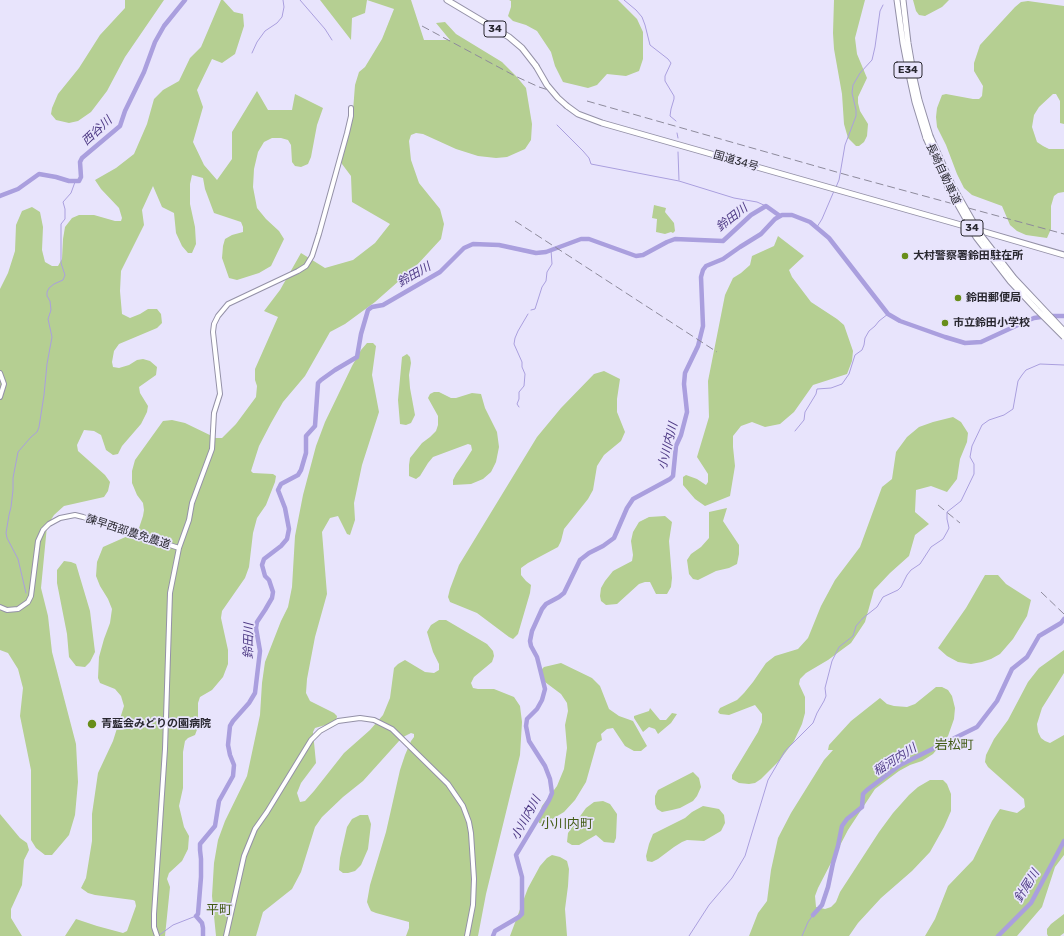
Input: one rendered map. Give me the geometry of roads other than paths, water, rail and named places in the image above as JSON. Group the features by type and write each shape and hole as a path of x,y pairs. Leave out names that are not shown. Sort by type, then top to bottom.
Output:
{"highway":[{"name":"国道34号","path":"447,0 509,37 522,48 536,66 547,85 558,98 578,114 602,123 1064,255"},
{"name":"長崎自動車道","path":"897,0 903,43 915,102 948,187 976,237 1010,281 1064,336"},
{"name":"長崎自動車道","path":"903,0 914,78 928,137 952,185 980,234 1014,278 1064,331"}],"street":[{"path":"157,936 154,927 154,914 165,749 170,593 179,548 189,520 192,503 212,449 214,414 220,394 213,332 214,324 218,316 228,304 306,266 312,256 320,234 347,133 351,116 351,108"},
{"path":"0,373 4,384 0,397"},
{"name":"諫早西部農免農道","path":"0,607 7,610 18,609 28,602 31,596 38,541 43,530 49,524 60,518 75,516 83,517 179,548"},
{"path":"226,936 239,874 255,829 268,812 311,740 320,731 331,724 347,719 360,718 370,719 392,729 448,784 463,806 469,822 474,891 467,936"}],"waterway":[{"name":"西谷川","path":"0,196 18,189 39,174 69,181 79,181 81,177 80,162 82,158 120,126 125,111 144,72 155,42 164,26 185,0"},
{"path":"252,53 257,42 265,31 277,23 282,17 284,7 283,0"},
{"path":"300,0 325,29 332,40"},
{"path":"624,0 642,17 650,45 671,63 665,76 665,81 674,96 670,116 676,121"},
{"path":"836,187 839,180 845,145 856,116 852,93 853,85 860,73 872,60 880,11 883,5"},
{"path":"557,125 583,151 589,158 591,164 679,181 734,198 757,202 766,206"},
{"path":"677,133 678,138"},
{"path":"678,152 679,180"},
{"path":"26,593 18,559 6,533 18,452 37,432 39,427 52,337 48,319 51,310 47,292 54,284 63,280 65,275 61,263 61,224 65,219 63,202 71,193 75,182"},
{"path":"817,227 834,191"},
{"name":"鈴田川","path":"203,936 202,923 196,916 198,914 201,877 200,844 215,826 219,801 233,776 234,765 228,745 230,726 249,703 255,693 260,651 256,628 257,622 272,598 273,592 269,580 265,576 262,565 264,559 281,546 287,539 289,529 285,508 278,490 281,484 298,475 301,470 306,453 306,436 315,426 318,383 335,370 357,357 361,334 368,310 372,307 383,305 440,272 464,248 473,244 499,245 536,253 546,252 581,239 589,239 636,256 643,255 675,239 723,241 751,215 766,206 780,216"},
{"name":"小川内川","path":"493,936 495,931 522,914 522,877 516,855 552,793 550,779 545,766 529,741 526,726 527,719 537,709 542,700 545,689 537,657 531,646 530,641 532,631 542,609 546,604 564,593 580,560 614,538 627,508 633,499 673,476 676,446 681,435 687,412 684,384 685,373 698,346 703,326 701,277 706,266 723,259 761,234 775,219 782,215 792,215 810,222 829,238 888,314 900,321 965,343 981,342 1034,318 1064,316"},
{"path":"531,310 535,309 542,287 546,281 547,272 552,264 551,250"},
{"path":"519,407 517,404 519,392 524,386 525,374 522,367 522,362 514,344 518,331 528,314"},
{"path":"795,431 804,420 805,412 816,394 817,389 831,388 842,384 849,374 855,355 862,350 865,338 869,331 888,314"},
{"path":"689,936 709,905 732,878 745,856 768,780 785,751 813,723 826,696 825,688 832,661 839,647 853,636 856,626 863,618 877,607 883,597 901,587 907,575 911,570 920,564 931,547 943,539 949,528 947,512 961,501 974,474 974,464 970,457 972,446 982,425 989,420 1004,415 1013,409 1018,381 1026,370 1040,364 1064,365"},
{"name":"稲河内川","path":"813,915 822,905 828,887 842,826 847,819 862,807 863,794 900,765 977,727 997,701 1012,669 1027,657 1039,636 1061,623 1064,619"},
{"name":"針尾川","path":"998,936 1031,903 1064,841"},
{"path":"802,936 813,915"},
{"path":"158,936 173,925 196,916"}],"railway":[{"path":"422,26 515,76 539,87 561,94"},
{"path":"587,101 847,175 1064,234"},
{"path":"515,221 717,352"},
{"path":"938,505 960,523"},
{"path":"1041,592 1064,614"}],"place":[{"name":"大村警察署鈴田駐在所","path":"905,256"},
{"name":"鈴田郵便局","path":"958,298"},
{"name":"市立鈴田小学校","path":"945,323"},
{"name":"青藍会みどりの園病院","path":"92,724"}],"district":[{"name":"岩松町","path":"954,745"},
{"name":"小川内町","path":"567,824"},
{"name":"平町","path":"219,910"}]}
